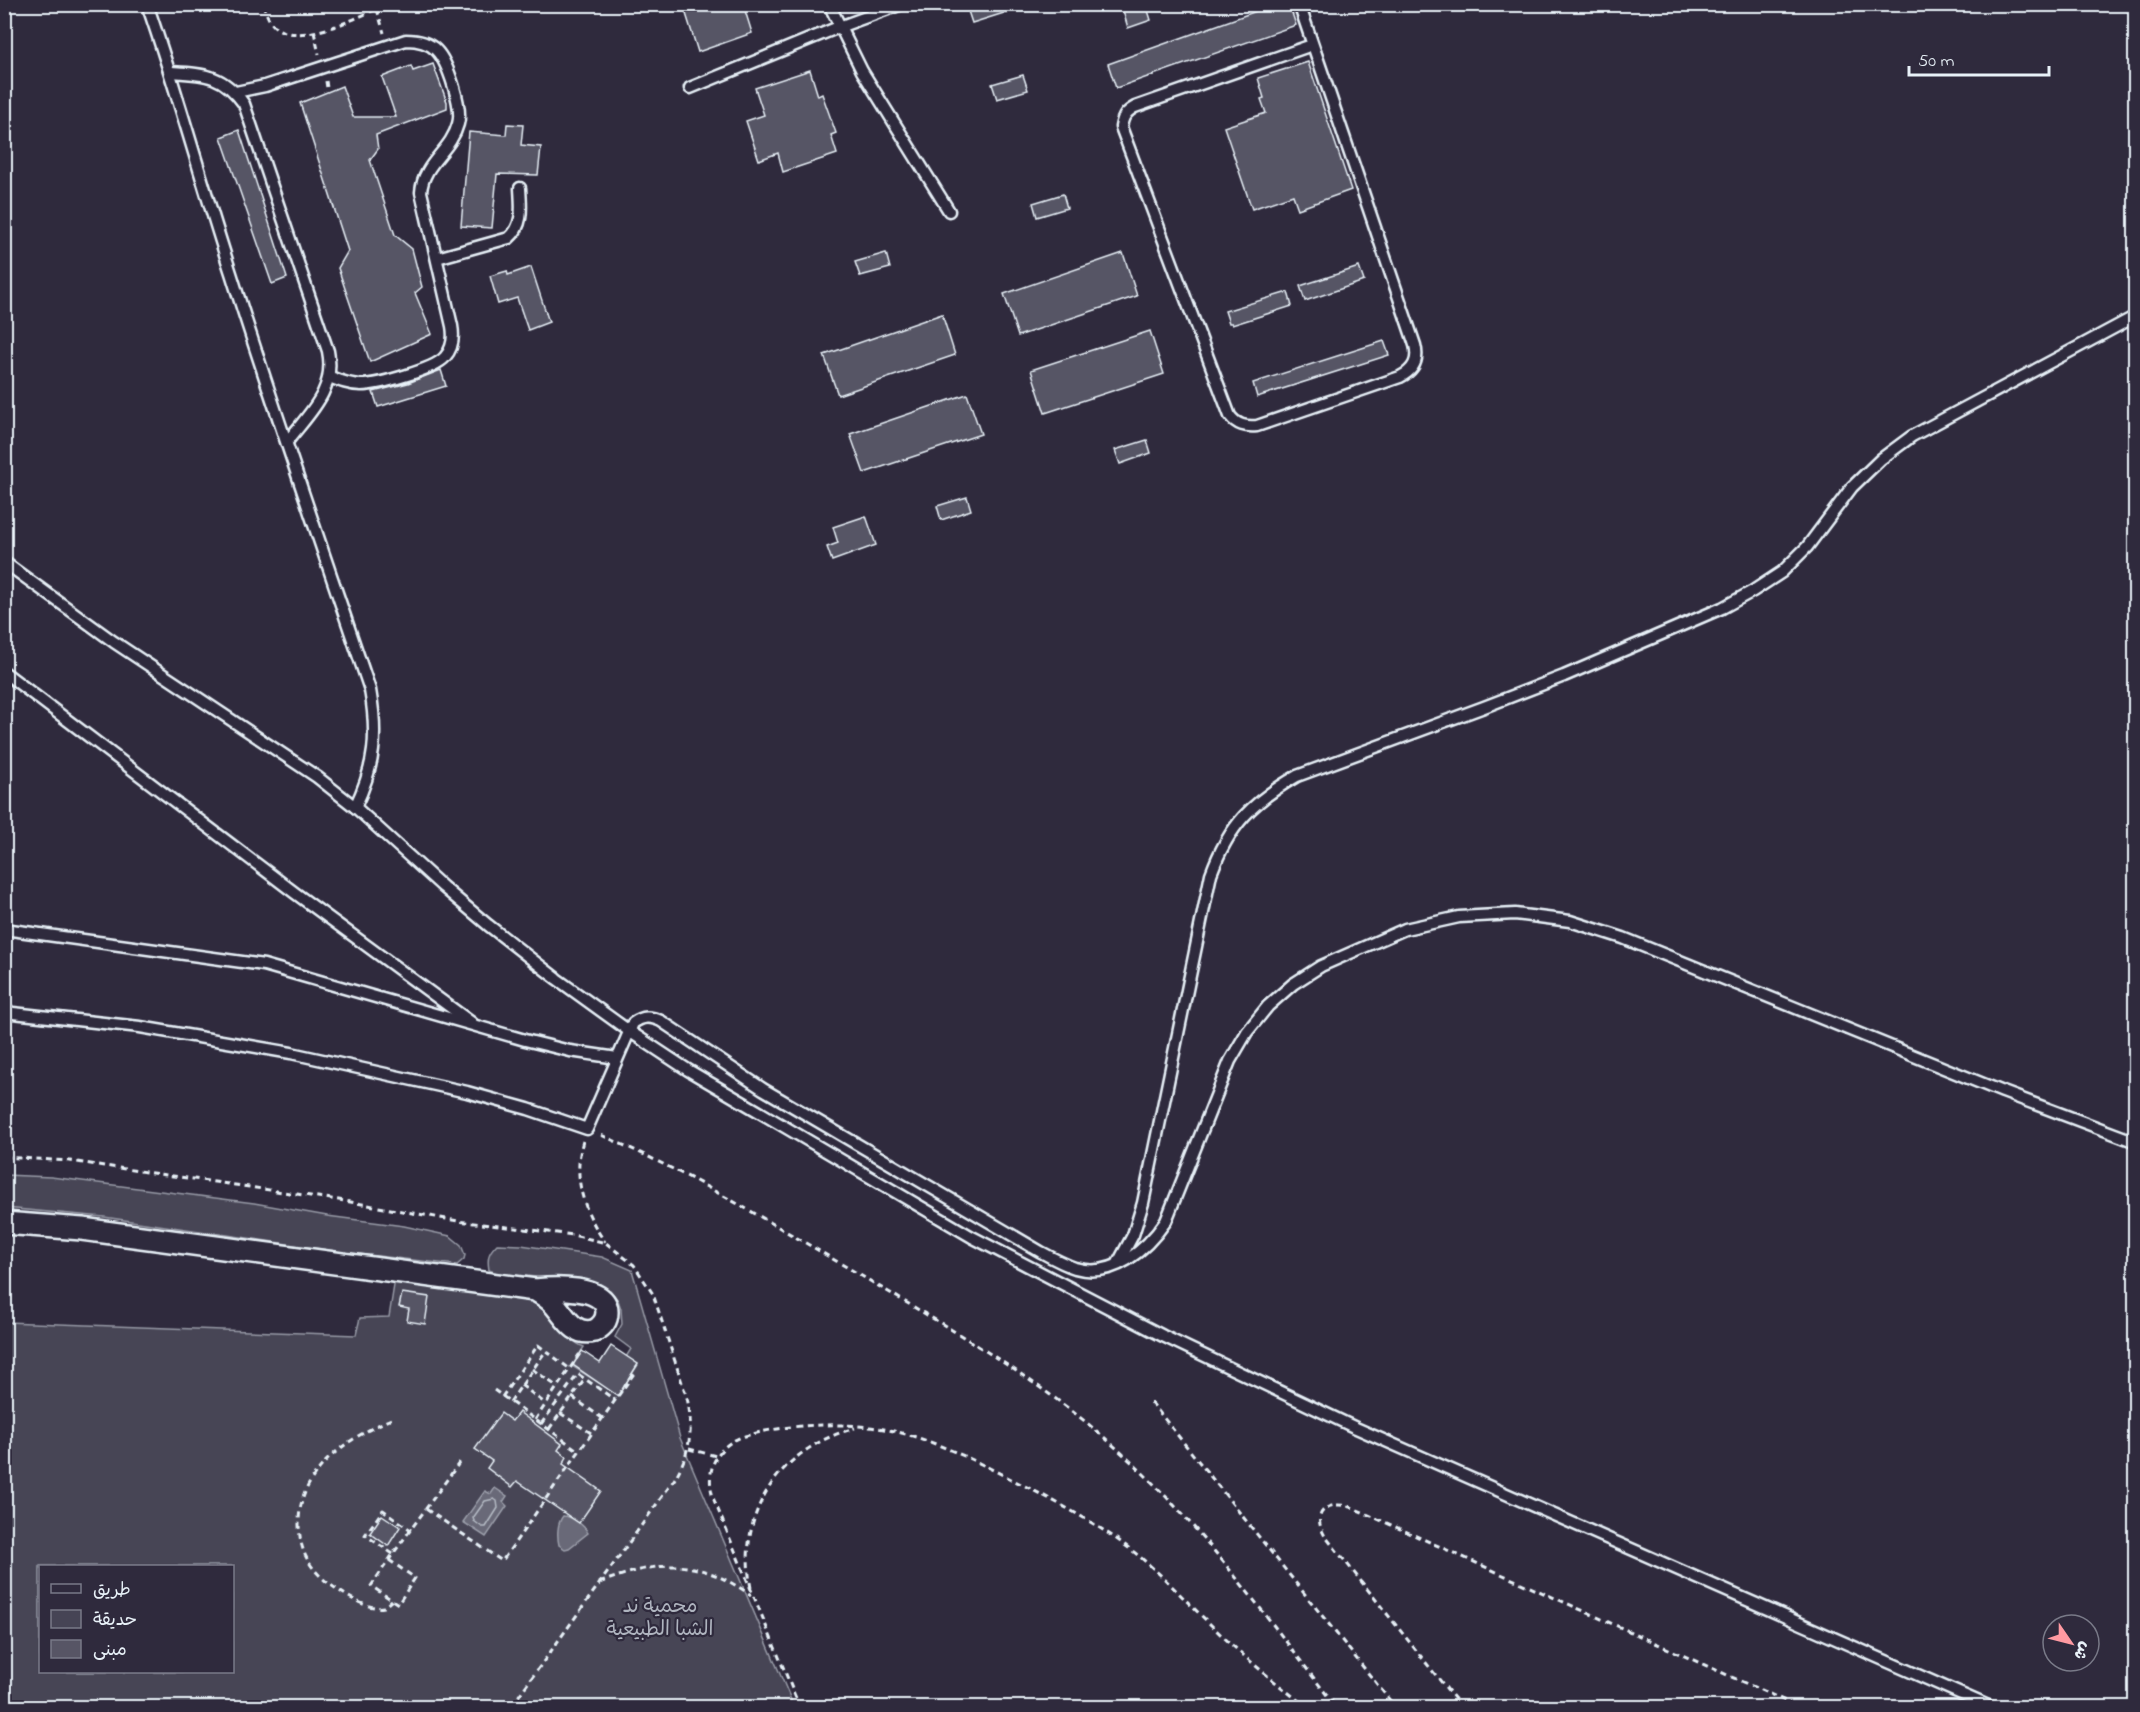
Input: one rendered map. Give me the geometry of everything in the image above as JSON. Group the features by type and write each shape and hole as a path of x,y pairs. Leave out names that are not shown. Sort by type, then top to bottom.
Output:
{"street":[{"path":"4,1223 82,1229 535,1290 562,1288 599,1296 605,1304 607,1314 603,1324 594,1331 581,1331 574,1328 553,1302 535,1290"}],"lane":[{"path":"147,4 171,72 207,196 370,690 375,740 372,764 365,788 355,807"},
{"path":"829,4 862,71 949,211"},
{"path":"690,88 839,27 902,4"},
{"path":"1299,4 1415,345 1416,360 1413,368 1400,377 1257,426 1241,426 1230,416 1120,127 1122,118 1135,107 1312,45"},
{"path":"236,92 265,86 406,40 427,43 442,57 446,67 460,113 459,123 455,133 428,169 422,184 423,201 454,336 447,355 440,362 431,366 372,384 350,384 330,377"},
{"path":"171,72 213,76 236,92 244,104 328,351 331,364 330,377 320,400 287,442"},
{"path":"436,258 509,238 515,233 521,219 520,188"},
{"path":"1117,1265 1133,1235 1143,1203 1211,874 1221,849 1235,826 1253,806 1274,789 1296,776 1564,676 1722,608 1753,591 1782,572 1799,555 1852,488 1881,459 1912,436 2136,316"},
{"path":"4,562 114,642 309,772 355,807 488,925 629,1031 688,1070 972,1237 1163,1336 1356,1428 1993,1707"},
{"path":"4,672 295,893 480,1028"},
{"path":"4,1012 140,1027 291,1053 467,1092 587,1129 633,1023 641,1018 652,1017 763,1089 1041,1252 1078,1268 1098,1269 1117,1265 1137,1255 1154,1239 1166,1221 1230,1061 1247,1032 1268,1006 1293,984 1321,966 1405,929 1459,917 1515,914 1570,921 1623,938 2003,1092 2136,1142"},
{"path":"4,929 264,965 480,1028 570,1051 617,1058"}],"path":[{"path":"263,4 270,22 275,27 282,31 297,33 314,32 338,25 386,4"},
{"path":"510,1707 674,1480 689,1449 692,1432 689,1406 653,1294 634,1265 606,1243 592,1223 583,1200 580,1184 580,1151 587,1129 641,1152 746,1208 967,1339 1023,1374 1076,1413 1126,1456 1172,1503 1215,1552 1337,1707"},
{"path":"4,1157 70,1161 345,1201 459,1221 573,1235 606,1243"},
{"path":"535,1420 594,1331"},
{"path":"502,1397 538,1346 570,1369"},
{"path":"510,1402 545,1351"},
{"path":"532,1369 558,1387"},
{"path":"426,1509 502,1561 635,1372"},
{"path":"541,1424 578,1374 615,1400"},
{"path":"549,1429 585,1379"},
{"path":"521,1385 546,1404"},
{"path":"494,1390 579,1451"},
{"path":"572,1397 602,1418"},
{"path":"1151,1402 1396,1707"},
{"path":"560,1413 591,1433"},
{"path":"391,1419 355,1437 339,1449 316,1473 306,1486 298,1526 300,1540 309,1563 315,1573 329,1585 374,1607 384,1607 392,1600"},
{"path":"800,1707 752,1596 710,1489 712,1466 716,1456 732,1441 752,1434 798,1426 839,1425 896,1431 930,1442 987,1467 1089,1520 1146,1561 1237,1650 1308,1707"},
{"path":"752,1596 747,1552 751,1529 768,1488 798,1454 817,1442 860,1427"},
{"path":"689,1449 716,1456"},
{"path":"389,1560 415,1578 398,1604 371,1586 393,1554 462,1459"},
{"path":"1462,1707 1325,1536 1319,1526 1320,1515 1328,1506 1340,1504 1351,1507 1801,1707"},
{"path":"393,1554 365,1535 383,1510 411,1530"},
{"path":"597,1584 650,1567 686,1567 704,1570 721,1577 752,1596"}],"green space":[{"path":"4,1175 51,1177 254,1203 404,1226 450,1236 461,1245 465,1255 457,1265 342,1252 104,1217 5,1208"},
{"name":"محمية ند الشبا الطبيعية","path":"497,1244 521,1245 602,1257 632,1270 680,1438 794,1707 5,1708 5,1322 356,1335 360,1318 389,1317 395,1279 534,1300 542,1304 570,1337 584,1347 572,1366 618,1395 638,1365 626,1357 631,1349 615,1337 622,1324 621,1309 618,1300 610,1290 565,1280 497,1273 489,1270 490,1253"}],"water":[{"path":"495,1488 507,1496 503,1502 507,1506 486,1537 463,1522 485,1491 491,1494"},
{"path":"563,1516 578,1522 588,1533 565,1549 559,1545 558,1538"}],"building":[{"path":"683,4 743,4 752,33 698,52"},
{"path":"979,4 1019,4 1020,8 972,23 967,8"},
{"path":"1121,4 1146,4 1151,20 1128,28"},
{"path":"1276,4 1289,4 1296,25 1116,88 1108,64"},
{"path":"1308,62 1351,190 1298,209 1293,195 1252,209 1224,127 1266,113 1258,78"},
{"path":"433,64 447,102 447,108 376,135 378,149 370,160 395,235 412,249 422,287 415,293 432,334 370,362 338,268 348,251 300,103 342,86 353,117 396,117 382,77 411,66 413,71"},
{"path":"810,70 818,96 822,94 836,133 831,135 837,154 783,172 778,153 759,160 746,121 764,115 755,88"},
{"path":"1023,75 1028,90 997,99 992,84"},
{"path":"507,124 523,125 521,145 541,147 538,175 497,174 492,228 461,226 469,132 506,135"},
{"path":"239,130 287,278 272,284 221,137"},
{"path":"1063,194 1067,208 1037,217 1033,203"},
{"path":"886,253 890,268 860,276 855,262"},
{"path":"1123,253 1137,296 1018,336 1004,294"},
{"path":"531,267 549,322 528,330 517,298 498,304 490,276 507,271 508,275"},
{"path":"1359,267 1364,281 1305,301 1300,286"},
{"path":"1288,292 1292,306 1232,325 1229,323 1225,311"},
{"path":"942,314 955,355 838,395 824,355"},
{"path":"1150,331 1164,374 1045,413 1031,370"},
{"path":"1384,341 1389,355 1257,397 1253,383"},
{"path":"441,370 446,386 378,407 373,392 408,383"},
{"path":"967,394 981,434 864,473 850,434"},
{"path":"1147,440 1151,453 1120,464 1115,450"},
{"path":"967,497 971,510 941,520 937,506"},
{"path":"866,516 876,545 832,561 827,547 838,543 833,527"},
{"path":"402,1293 429,1297 425,1324 407,1321 409,1309 399,1307"},
{"path":"611,1346 638,1364 618,1396 573,1365 582,1351 600,1363"},
{"path":"519,1412 562,1444 558,1450 567,1457 563,1464 601,1491 579,1523 517,1481 512,1487 487,1468 492,1461 475,1449 501,1413 512,1421"},
{"path":"382,1515 400,1527 388,1546 370,1533"}]}
